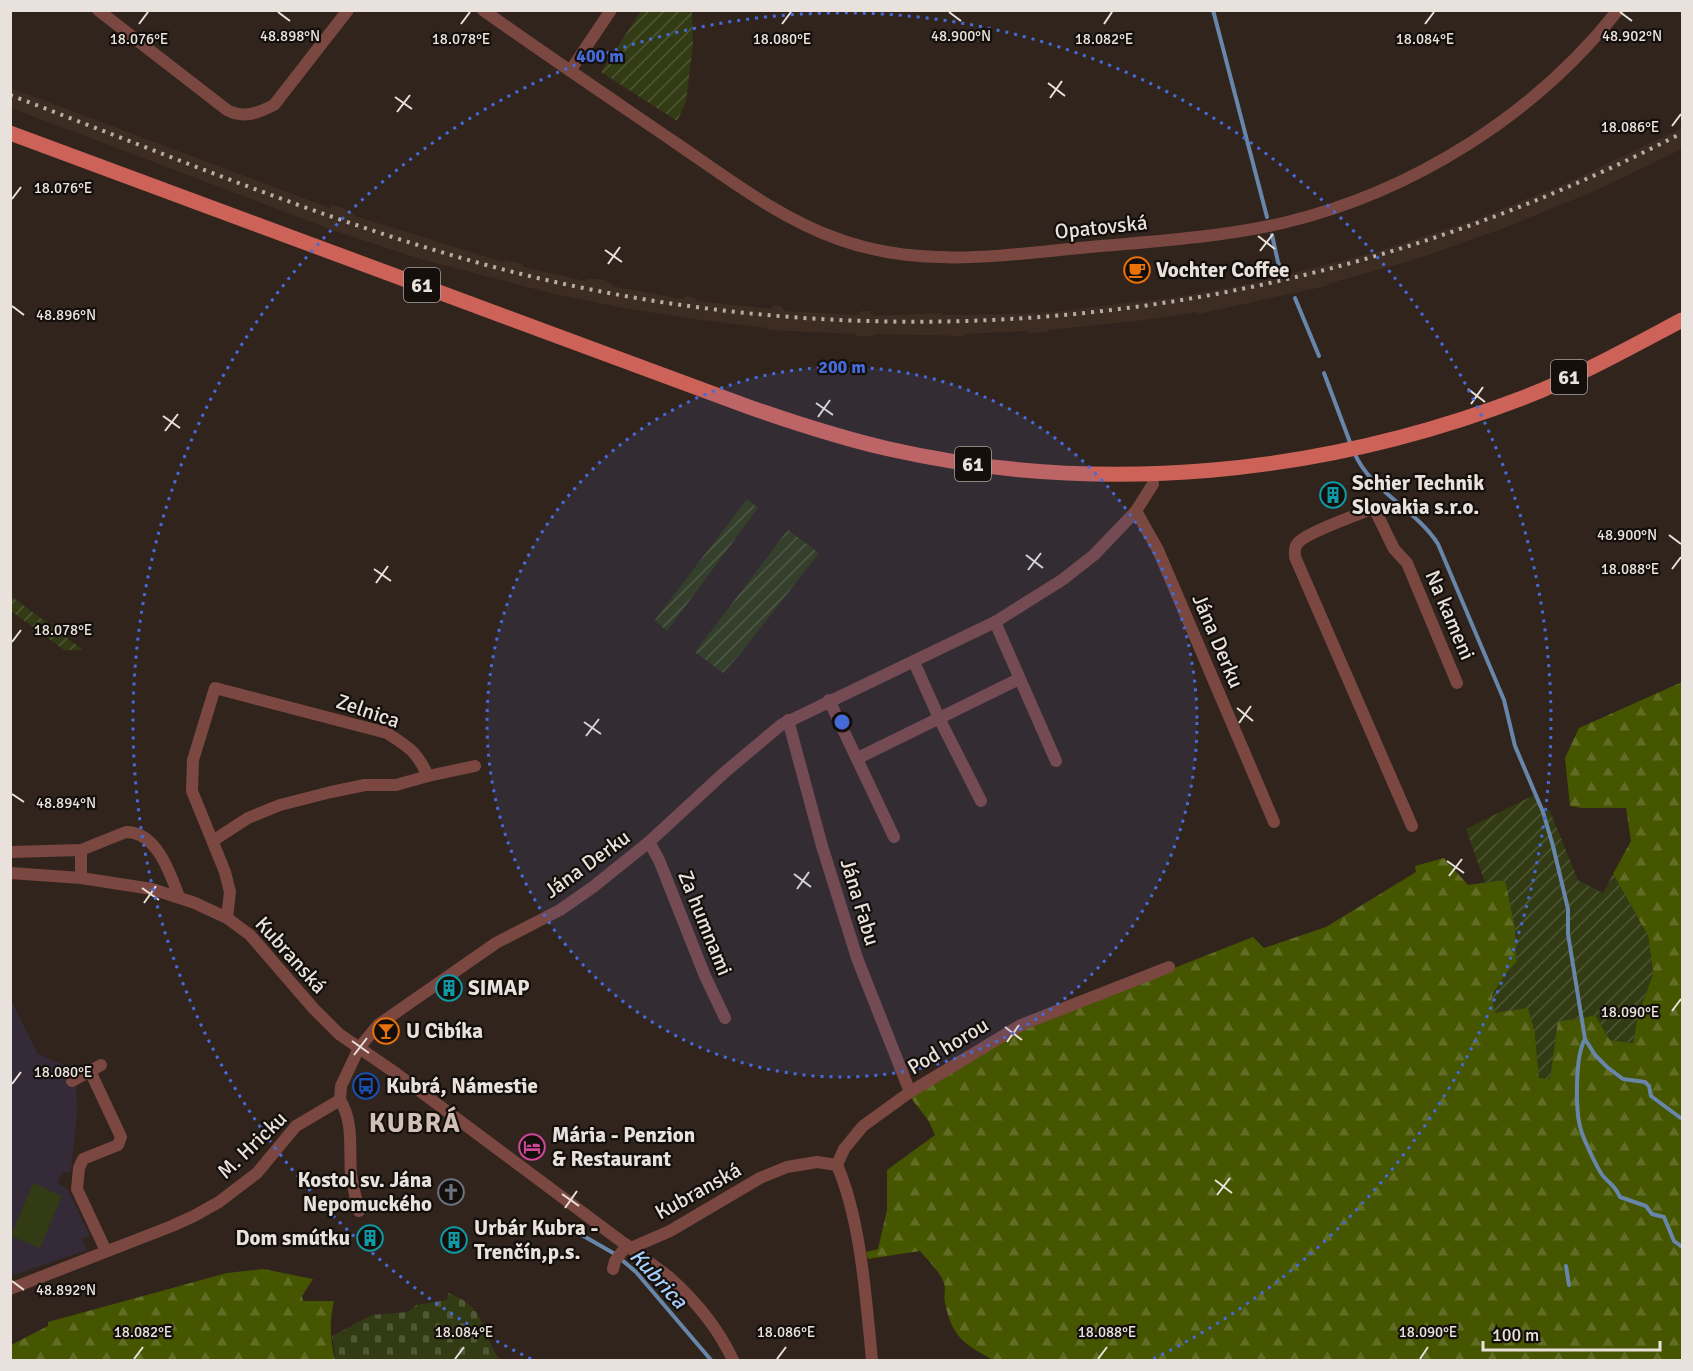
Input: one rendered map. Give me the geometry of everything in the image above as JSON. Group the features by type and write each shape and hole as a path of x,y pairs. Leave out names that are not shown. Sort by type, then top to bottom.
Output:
{"main road":[{"name":"61","path":"10,133 749,407 814,429 891,449 988,466 1045,472 1152,475 1259,466 1355,450 1424,432 1527,396 1683,320"}],"street":[{"path":"98,10 226,110 244,115 259,112 274,105 348,10"},
{"name":"Opatovská","path":"483,10 767,205 791,219 819,232 857,245 893,253 946,259 985,258 1235,232 1292,220 1353,201 1412,176 1498,124 1549,84 1581,54 1618,10"},
{"path":"570,71 611,10"},
{"name":"Jána Derku","path":"359,1048 378,1024 396,1011 496,943 560,910 593,887 649,842 754,746 788,720 914,662 995,622 1038,597 1087,561 1136,511 1153,484 1152,475"},
{"name":"Na kameni","path":"1412,826 1327,619 1296,557 1295,548 1302,539 1374,508 1394,549 1407,563 1457,683"},
{"name":"Jána Derku","path":"1136,511 1158,550 1274,822"},
{"path":"995,622 1056,761"},
{"path":"914,662 981,801"},
{"path":"858,758 1019,679"},
{"name":"Zelnica","path":"227,918 230,892 214,840 192,791 193,760 214,688 387,733 420,758 428,776"},
{"path":"830,700 894,837"},
{"name":"Jána Fabu","path":"788,720 822,846 857,958 910,1092"},
{"path":"214,840 248,818 280,805 365,785 396,785 476,766"},
{"name":"Kubranská","path":"178,897 161,856 140,834 126,832 81,850 12,852 11,873 81,878 152,889 178,897 227,918 250,935 326,1023 627,1248 670,1231 760,1178 786,1167 817,1162 837,1165"},
{"name":"Za humnami","path":"649,842 659,860 705,976 725,1018"},
{"path":"81,850 81,878"},
{"name":"Pod horou","path":"837,1165 844,1149 863,1126 910,1092 1021,1025 1170,968"},
{"path":"359,1048 341,1086 340,1100 345,1108 351,1136 351,1174 359,1211"},
{"path":"72,1081 96,1068 121,1137 118,1145 83,1159 79,1168 77,1189 106,1251"},
{"name":"M. Hricku","path":"10,1289 172,1227 219,1202 257,1173 296,1126 340,1100"},
{"path":"837,1165 843,1178 854,1220 872,1360"},
{"path":"614,1265 627,1248 669,1277 698,1305 717,1330 734,1360"}],"shaded area":[{"path":"11,88 330,208 332,205 340,207 355,216 503,262 504,260 523,264 523,267 586,281 587,279 604,280 612,286 682,299 687,296 694,297 697,301 770,309 774,305 781,306 785,311 857,315 862,311 870,311 873,316 1051,312 1177,297 1253,283 1372,253 1471,221 1562,185 1682,128 1682,149 1597,190 1504,228 1411,261 1327,284 1327,286 1198,314 1197,312 1048,330 1048,332 964,334 964,336 874,334 873,336 856,336 856,334 767,330 767,328 623,308 550,293 420,259 335,231 11,108"},
{"path":"10,998 38,1054 71,1068 76,1073 77,1114 71,1171 63,1172 57,1182 68,1190 90,1236 82,1239 86,1250 11,1276"}],"green space":[{"path":"641,11 692,11 693,44 686,102 677,121 601,72"},
{"path":"747,499 758,508 667,631 655,620"},
{"path":"788,530 819,553 723,673 695,652"},
{"path":"10,596 83,650 64,650 11,611"},
{"path":"1682,682 1682,1360 993,1360 967,1344 956,1332 948,1315 943,1281 920,1251 868,1259 866,1252 878,1249 887,1210 887,1170 935,1135 928,1120 911,1098 1034,1023 1253,937 1264,948 1326,927 1416,872 1415,866 1444,858 1468,885 1501,880 1506,883 1515,927 1517,962 1492,995 1495,1012 1528,1007 1535,1032 1539,1078 1558,1021 1595,1015 1610,1040 1633,1043 1637,1018 1653,974 1648,936 1613,874 1631,841 1626,808 1570,806 1565,758 1579,728"},
{"path":"1534,795 1541,813 1549,809 1578,880 1603,893 1613,874 1648,936 1653,974 1637,1018 1633,1043 1610,1040 1595,1015 1558,1021 1550,1079 1539,1078 1535,1032 1528,1008 1495,1013 1492,995 1517,962 1515,927 1506,883 1500,880 1485,883 1466,829"},
{"path":"33,1183 62,1196 40,1248 11,1236"},
{"path":"263,1269 313,1279 302,1296 303,1301 334,1301 331,1331 335,1360 11,1360 11,1345 48,1326 48,1322 227,1273"},
{"path":"448,1293 470,1305 477,1313 500,1360 336,1360 332,1336 372,1315 408,1312 416,1305 447,1300"}],"waterway":[{"path":"1213,10 1267,217"},
{"path":"1272,235 1278,262 1284,275"},
{"path":"1295,298 1319,356"},
{"path":"1324,373 1351,445"},
{"path":"1354,452 1361,466 1371,478 1418,520 1438,544 1504,700 1515,746 1543,812 1553,846 1568,909 1568,934 1585,1039 1595,1055 1607,1067 1623,1079 1645,1082 1649,1086 1651,1096 1682,1119"},
{"path":"1585,1039 1579,1058 1577,1097 1581,1130 1591,1154 1603,1176 1620,1197 1646,1206 1652,1214 1664,1217 1674,1241 1682,1247"},
{"name":"Kubrica","path":"573,1230 615,1254 636,1272 711,1360"},
{"path":"1566,1266 1569,1285"}],"railway":[{"path":"10,95 259,191 385,235 513,272 662,302 812,318 961,321 1110,310 1257,286 1402,248 1544,197 1682,133"}],"place":[{"name":"Vochter Coffee","path":"1137,270"},
{"name":"Schier Technik Slovakia s.r.o.","path":"1333,495"},
{"name":"SIMAP","path":"449,988"},
{"name":"U Cibíka","path":"386,1031"},
{"name":"Kubrá, Námestie","path":"366,1086"},
{"name":"Mária - Penzion & Restaurant","path":"532,1147"},
{"name":"Kostol sv. Jána Nepomuckého","path":"451,1192"},
{"name":"Dom smútku","path":"370,1238"},
{"name":"Urbár Kubra - Trenčín,p.s.","path":"454,1240"}],"district":[{"name":"KUBRÁ","path":"415,1123"}]}
